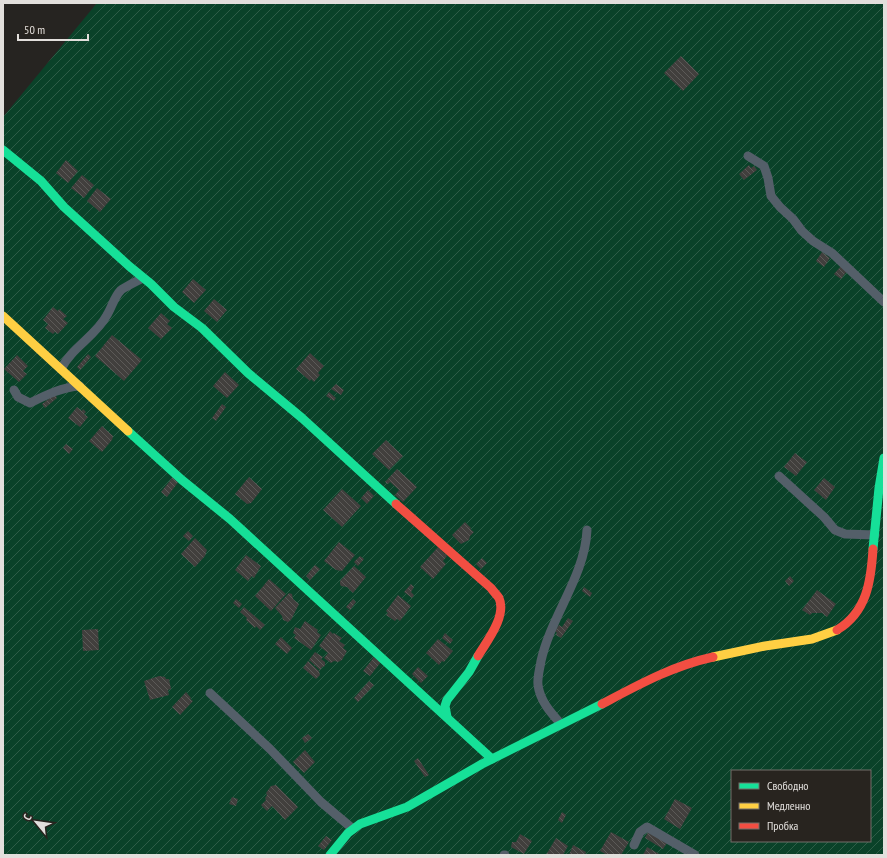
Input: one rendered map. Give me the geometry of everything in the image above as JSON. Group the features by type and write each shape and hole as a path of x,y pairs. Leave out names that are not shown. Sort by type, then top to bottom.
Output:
{"street":[{"path":"3,150 41,181 64,207 174,307 202,328 243,368 302,418 491,588 500,598 501,609 499,620 469,672 447,700 445,706 447,716"},
{"path":"748,156 764,166 771,196 780,208 793,218 802,231 813,241 832,253 884,302"},
{"path":"61,369 64,361 102,324 111,305 122,290 143,278"},
{"path":"3,316 126,427 182,480 230,519 480,746 492,759"},
{"path":"14,390 18,397 30,403 55,391 71,386 80,386"},
{"path":"330,855 353,829 364,822 407,808 492,759 658,675 684,664 721,654 826,636 846,625 858,613 867,590 872,567 884,458"},
{"path":"779,476 824,517 835,530 845,534 875,535"},
{"path":"561,724 542,701 538,684 539,672 544,649 582,562 587,530"},
{"path":"210,693 270,749 321,802 353,829"},
{"path":"634,845 640,832 647,827 695,855"}],"green space":[{"path":"97,3 884,3 884,855 3,855 3,117"}],"building":[{"path":"681,56 699,74 683,91 664,73"},
{"path":"66,160 78,171 68,183 56,173"},
{"path":"749,165 751,168 754,166 757,170 744,180 739,174"},
{"path":"82,175 94,185 84,198 71,188"},
{"path":"97,188 111,199 100,212 87,201"},
{"path":"822,252 830,258 824,267 816,261"},
{"path":"841,266 847,271 841,279 834,274"},
{"path":"193,279 206,290 194,303 182,292"},
{"path":"214,299 227,310 217,322 204,311"},
{"path":"53,307 58,311 59,309 67,316 63,319 68,323 58,334 55,332 53,334 45,328 48,324 43,320"},
{"path":"161,313 170,321 167,324 172,328 161,339 148,328"},
{"path":"112,335 142,360 124,381 95,356"},
{"path":"310,353 324,366 318,373 320,375 314,382 311,379 310,381 296,369"},
{"path":"88,354 91,357 80,370 77,367"},
{"path":"17,355 28,366 23,371 27,374 19,382 4,369"},
{"path":"225,372 239,385 227,398 213,386"},
{"path":"336,384 344,390 341,395 331,389"},
{"path":"329,392 336,398 334,401 326,396"},
{"path":"55,394 57,398 45,408 42,404"},
{"path":"222,404 226,407 216,421 212,418"},
{"path":"77,407 82,411 83,409 86,412 84,414 88,417 80,427 68,418"},
{"path":"102,426 113,436 112,440 102,452 89,441"},
{"path":"386,440 403,456 389,470 372,454"},
{"path":"66,444 73,449 69,454 63,448"},
{"path":"795,453 807,462 796,476 784,467"},
{"path":"397,469 417,487 403,502 395,495 399,490 390,482 388,484 385,482"},
{"path":"173,477 179,481 167,497 161,492"},
{"path":"249,477 262,489 251,503 247,504 235,494"},
{"path":"824,478 835,487 826,500 814,490"},
{"path":"342,489 361,506 342,527 323,510"},
{"path":"368,490 374,496 367,504 361,498"},
{"path":"465,522 474,532 470,536 469,540 461,544 452,535"},
{"path":"188,531 193,536 189,541 183,536"},
{"path":"195,538 207,550 205,556 195,567 181,554"},
{"path":"339,542 355,555 342,571 336,570 324,561"},
{"path":"438,547 447,556 443,561 446,564 433,579 420,567"},
{"path":"246,555 261,566 254,578 252,576 248,581 235,570"},
{"path":"360,556 364,559 358,566 354,562"},
{"path":"482,558 487,563 481,569 476,564"},
{"path":"315,565 320,569 310,580 306,576"},
{"path":"354,566 366,577 353,593 347,587 341,586 340,581"},
{"path":"790,576 794,581 789,586 785,581"},
{"path":"269,579 286,594 271,611 255,596"},
{"path":"411,584 414,587 411,592 414,595 412,598 404,592"},
{"path":"584,587 592,593 590,597 582,591"},
{"path":"817,590 836,604 827,617 822,613 812,613 810,615 802,610"},
{"path":"289,593 292,594 293,599 299,604 291,620 288,622 283,620 282,616 275,608"},
{"path":"398,595 411,606 400,621 397,619 395,621 386,615 388,613 386,611"},
{"path":"236,599 242,604 239,608 233,603"},
{"path":"353,599 356,602 350,610 346,607"},
{"path":"244,607 265,625 260,630 256,626 255,628 246,620 247,618 240,612"},
{"path":"568,618 573,621 561,638 556,635 557,633 555,631 559,625 562,627"},
{"path":"305,621 318,630 317,632 321,635 311,650 294,638 296,635 293,633 295,627 300,629"},
{"path":"98,629 99,650 83,651 82,630"},
{"path":"330,631 342,638 339,641 345,645 343,648 347,651 342,660 331,663 324,658 328,653 319,646"},
{"path":"445,633 453,640 450,644 442,638"},
{"path":"281,637 292,648 287,654 275,644"},
{"path":"438,639 453,651 444,662 442,661 439,665 426,653"},
{"path":"315,652 323,657 321,659 325,662 325,666 320,670 309,660"},
{"path":"374,657 381,662 370,676 363,671"},
{"path":"308,661 319,671 320,675 316,679 303,668"},
{"path":"418,667 428,676 421,683 412,674"},
{"path":"159,676 169,679 171,689 168,690 169,695 150,700 144,681"},
{"path":"369,681 374,685 358,702 354,698"},
{"path":"186,692 193,701 180,715 172,707"},
{"path":"308,734 312,738 305,743 302,738"},
{"path":"305,750 315,762 304,773 293,762"},
{"path":"418,758 429,775 425,777 414,761"},
{"path":"276,785 298,807 285,820 272,806 267,811 261,805 266,800 266,793 271,786"},
{"path":"232,797 238,799 236,806 229,804"},
{"path":"675,799 692,808 680,829 664,819"},
{"path":"562,812 566,815 562,823 558,820"},
{"path":"611,832 629,842 621,855 607,855 600,851"},
{"path":"648,832 667,843 663,849 645,838"},
{"path":"520,834 532,841 524,854 511,847 512,842 516,842"},
{"path":"326,836 332,840 324,850 318,846"},
{"path":"556,838 568,846 563,855 546,855"},
{"path":"573,845 586,852 585,855 569,855"},
{"path":"647,847 661,855 643,855"}],"traffic: fast":[{"path":"3,150 41,181 64,207 151,284 174,307 202,328 248,373 302,418 396,504"},
{"path":"128,431 182,480 230,519 492,759"},
{"path":"873,549 879,488 884,458"},
{"path":"447,717 445,706 447,700 469,672 478,656"},
{"path":"330,855 348,833 360,824 407,807 482,764 602,704"}],"traffic: slow":[{"path":"3,316 128,431"},
{"path":"713,657 765,646 812,639 837,630"}],"traffic: jam":[{"path":"396,504 491,588 499,598 501,605 498,620 491,636 478,656"},
{"path":"837,630 847,623 855,614 866,595 871,573 873,549"},
{"path":"602,704 642,683 683,665 713,657"}]}
